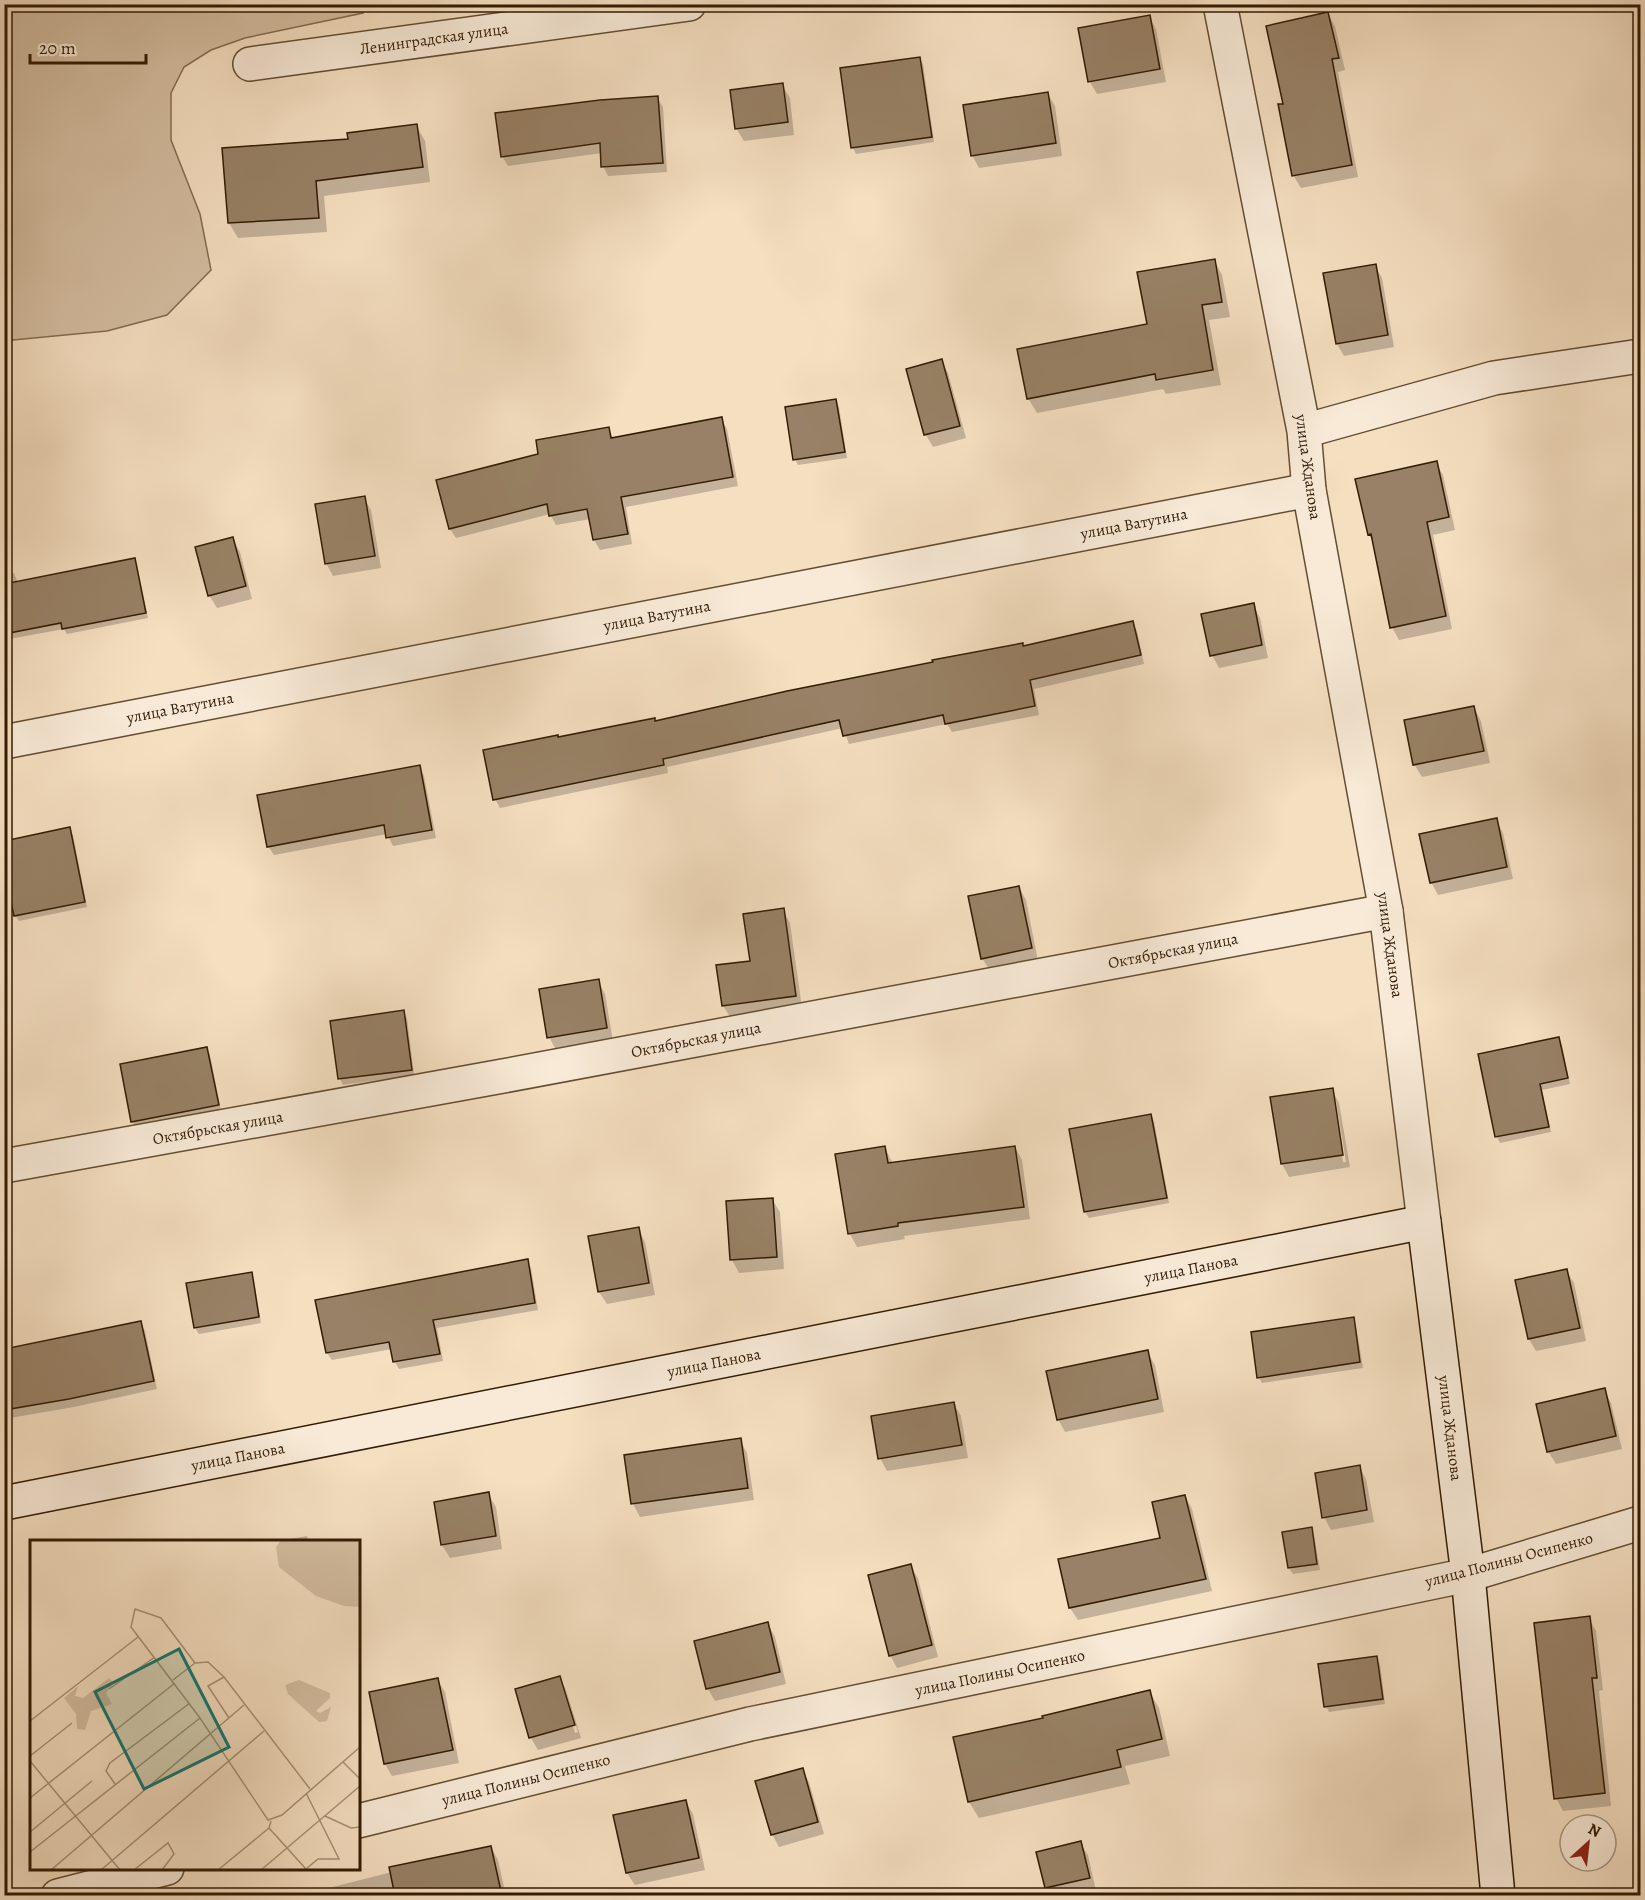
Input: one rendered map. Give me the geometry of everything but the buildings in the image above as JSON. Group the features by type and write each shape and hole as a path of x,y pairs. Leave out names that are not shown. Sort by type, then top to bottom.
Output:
{"street":[{"name":"Ленинградская улица","path":"250,64 689,4"},
{"name":"улица Жданова","path":"1220,4 1304,431 1309,490 1386,911 1468,1575 1498,1896"},
{"path":"1304,431 1494,378 1641,356"},
{"name":"улица Ватутина","path":"4,742 1309,490"},
{"name":"Октябрьская улица","path":"4,1166 514,1074 1386,911"},
{"name":"улица Панова","path":"4,1503 1424,1222"},
{"name":"улица Полины Осипенко","path":"360,1821 750,1725 1468,1575 1641,1523"},
{"path":"58,1896 163,1870"}],"shaded area":[{"path":"5,4 366,5 363,13 245,38 211,50 184,67 171,93 171,140 200,214 211,270 167,315 107,331 13,340 4,335"}]}
